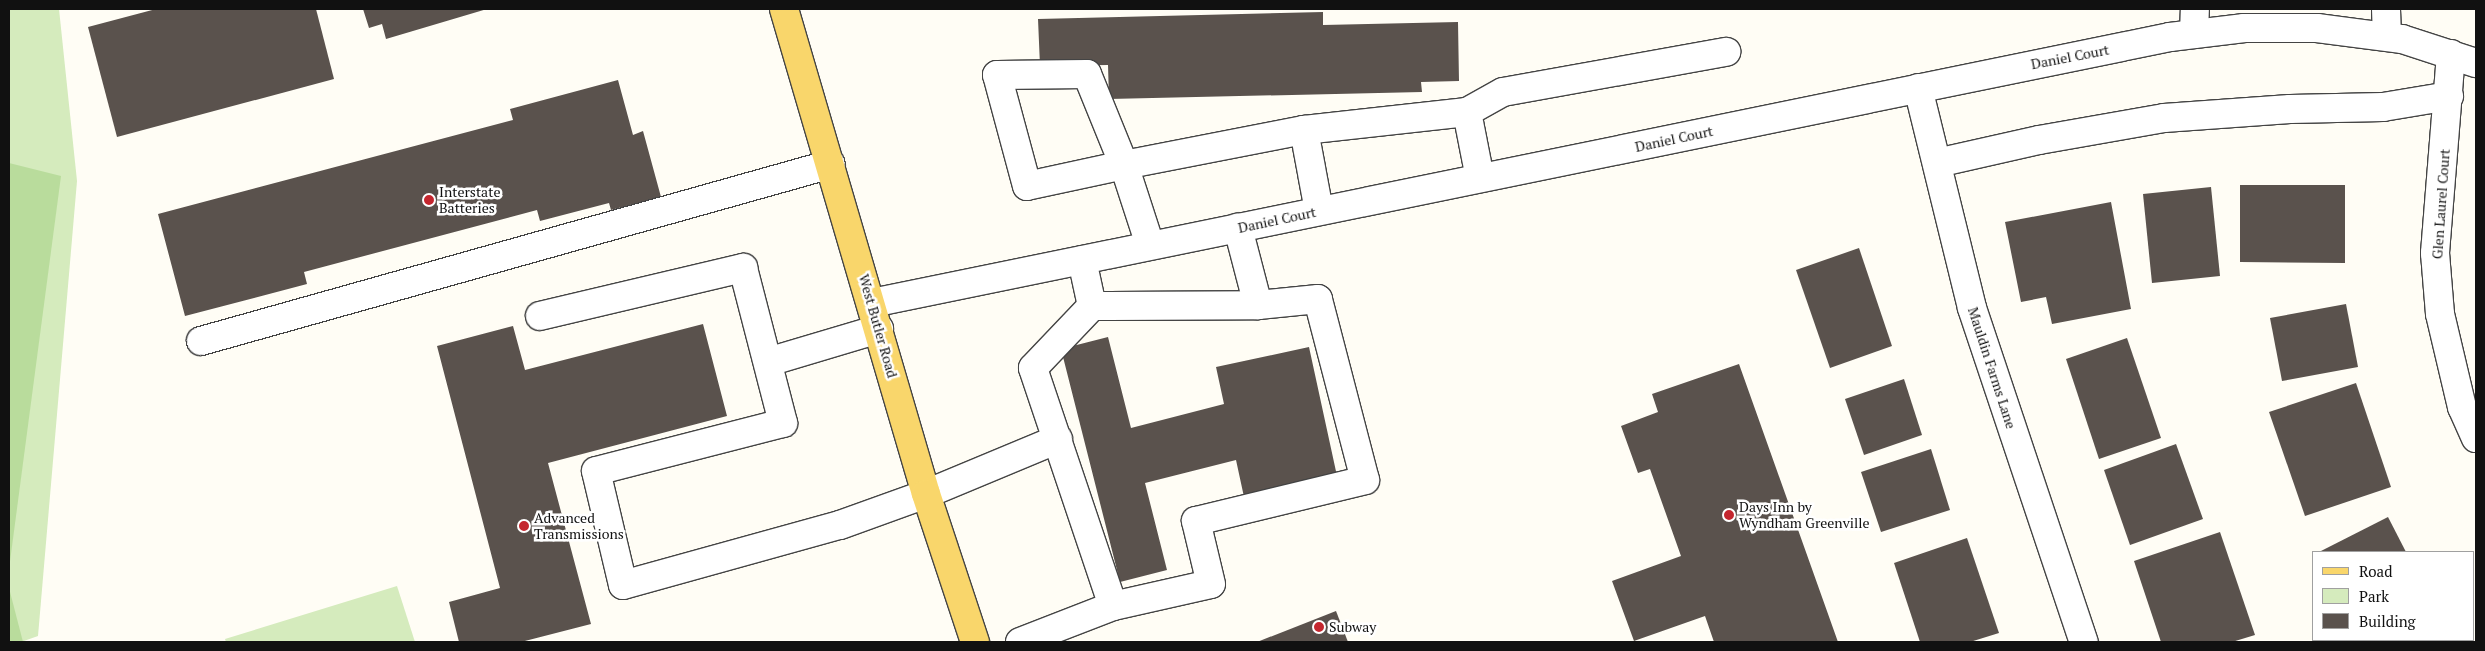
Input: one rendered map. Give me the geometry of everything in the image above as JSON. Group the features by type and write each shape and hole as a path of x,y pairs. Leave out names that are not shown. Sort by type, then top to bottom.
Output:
{"main road":[{"name":"West Butler Road","path":"784,9 872,303 926,494 975,642"}],"street":[{"path":"2386,9 2386,36"},
{"name":"Daniel Court","path":"872,303 1918,88 2195,21 2244,28 2317,28 2386,36 2476,63"},
{"path":"1150,246 1124,165 1087,74 997,75 1027,186 1124,165 1304,130 1467,112 1503,92 1726,52"},
{"name":"Glen Laurel Court","path":"2451,54 2435,253 2440,314 2462,407 2476,438"},
{"name":"Mauldin Farms Lane","path":"1918,88 1972,308 2084,642"},
{"path":"1937,163 2164,118 2290,109 2383,107 2449,96"},
{"path":"1467,112 1480,178"},
{"path":"1304,130 1319,211"},
{"path":"201,341 830,164"},
{"path":"1238,228 1258,305"},
{"path":"1082,260 1092,306"},
{"path":"540,316 743,268 783,423 596,472 623,585 840,525 926,494 1058,439"},
{"path":"1020,642 1113,606 1211,584 1196,521 1365,480 1318,299 1258,305 1092,306 1033,368 1113,606"},
{"path":"768,362 879,330"}],"green space":[{"path":"9,9 59,9 77,181 38,636 21,642 9,642"},
{"path":"9,163 61,176 9,569"},
{"path":"397,586 415,642 226,642 225,639"},
{"path":"9,588 23,642 9,642"}],"building":[{"path":"156,9 316,9 334,79 117,137 88,27"},
{"path":"363,9 487,9 386,39 382,24 369,28"},
{"path":"1323,12 1323,25 1458,22 1459,81 1421,82 1422,92 1109,99 1108,65 1040,66 1038,19"},
{"name":"Interstate Batteries","path":"618,80 633,135 643,131 661,197 611,210 609,203 540,221 537,210 304,272 307,284 185,316 158,214 513,120 510,109"},
{"path":"2240,185 2345,185 2345,263 2240,262"},
{"path":"2211,187 2220,276 2152,283 2143,194"},
{"path":"2111,202 2131,309 2052,324 2046,297 2021,302 2005,222"},
{"path":"1859,248 1892,346 1830,368 1796,270"},
{"path":"2346,304 2358,367 2282,381 2270,318"},
{"name":"Advanced Transmissions","path":"703,324 727,416 548,463 591,624 521,642 459,642 449,602 500,588 437,346 513,326 525,370"},
{"path":"1108,337 1131,428 1224,404 1216,367 1309,347 1337,476 1244,497 1236,460 1145,483 1167,570 1120,582 1061,349"},
{"path":"2127,338 2161,438 2099,459 2066,359"},
{"name":"Days Inn by Wyndham Greenville","path":"1739,364 1838,642 1714,642 1705,616 1634,641 1612,581 1681,556 1650,469 1638,473 1621,426 1658,412 1652,394"},
{"path":"1904,379 1922,435 1864,455 1845,399"},
{"path":"2356,383 2391,487 2305,516 2269,412"},
{"path":"2176,444 2203,519 2130,545 2104,470"},
{"path":"1931,449 1950,510 1881,532 1861,472"},
{"path":"2388,517 2405,551 2321,551"},
{"path":"2220,532 2255,635 2232,642 2161,642 2134,561"},
{"path":"1967,538 1999,633 1970,642 1920,642 1894,563"},
{"name":"Subway","path":"1336,611 1348,642 1257,642"},
{"path":"2360,641 2462,642 2361,642"}],"place":[{"name":"Interstate Batteries","path":"429,200"},
{"name":"Days Inn by Wyndham Greenville","path":"1729,515"},
{"name":"Advanced Transmissions","path":"524,526"},
{"name":"Subway","path":"1319,627"}]}
